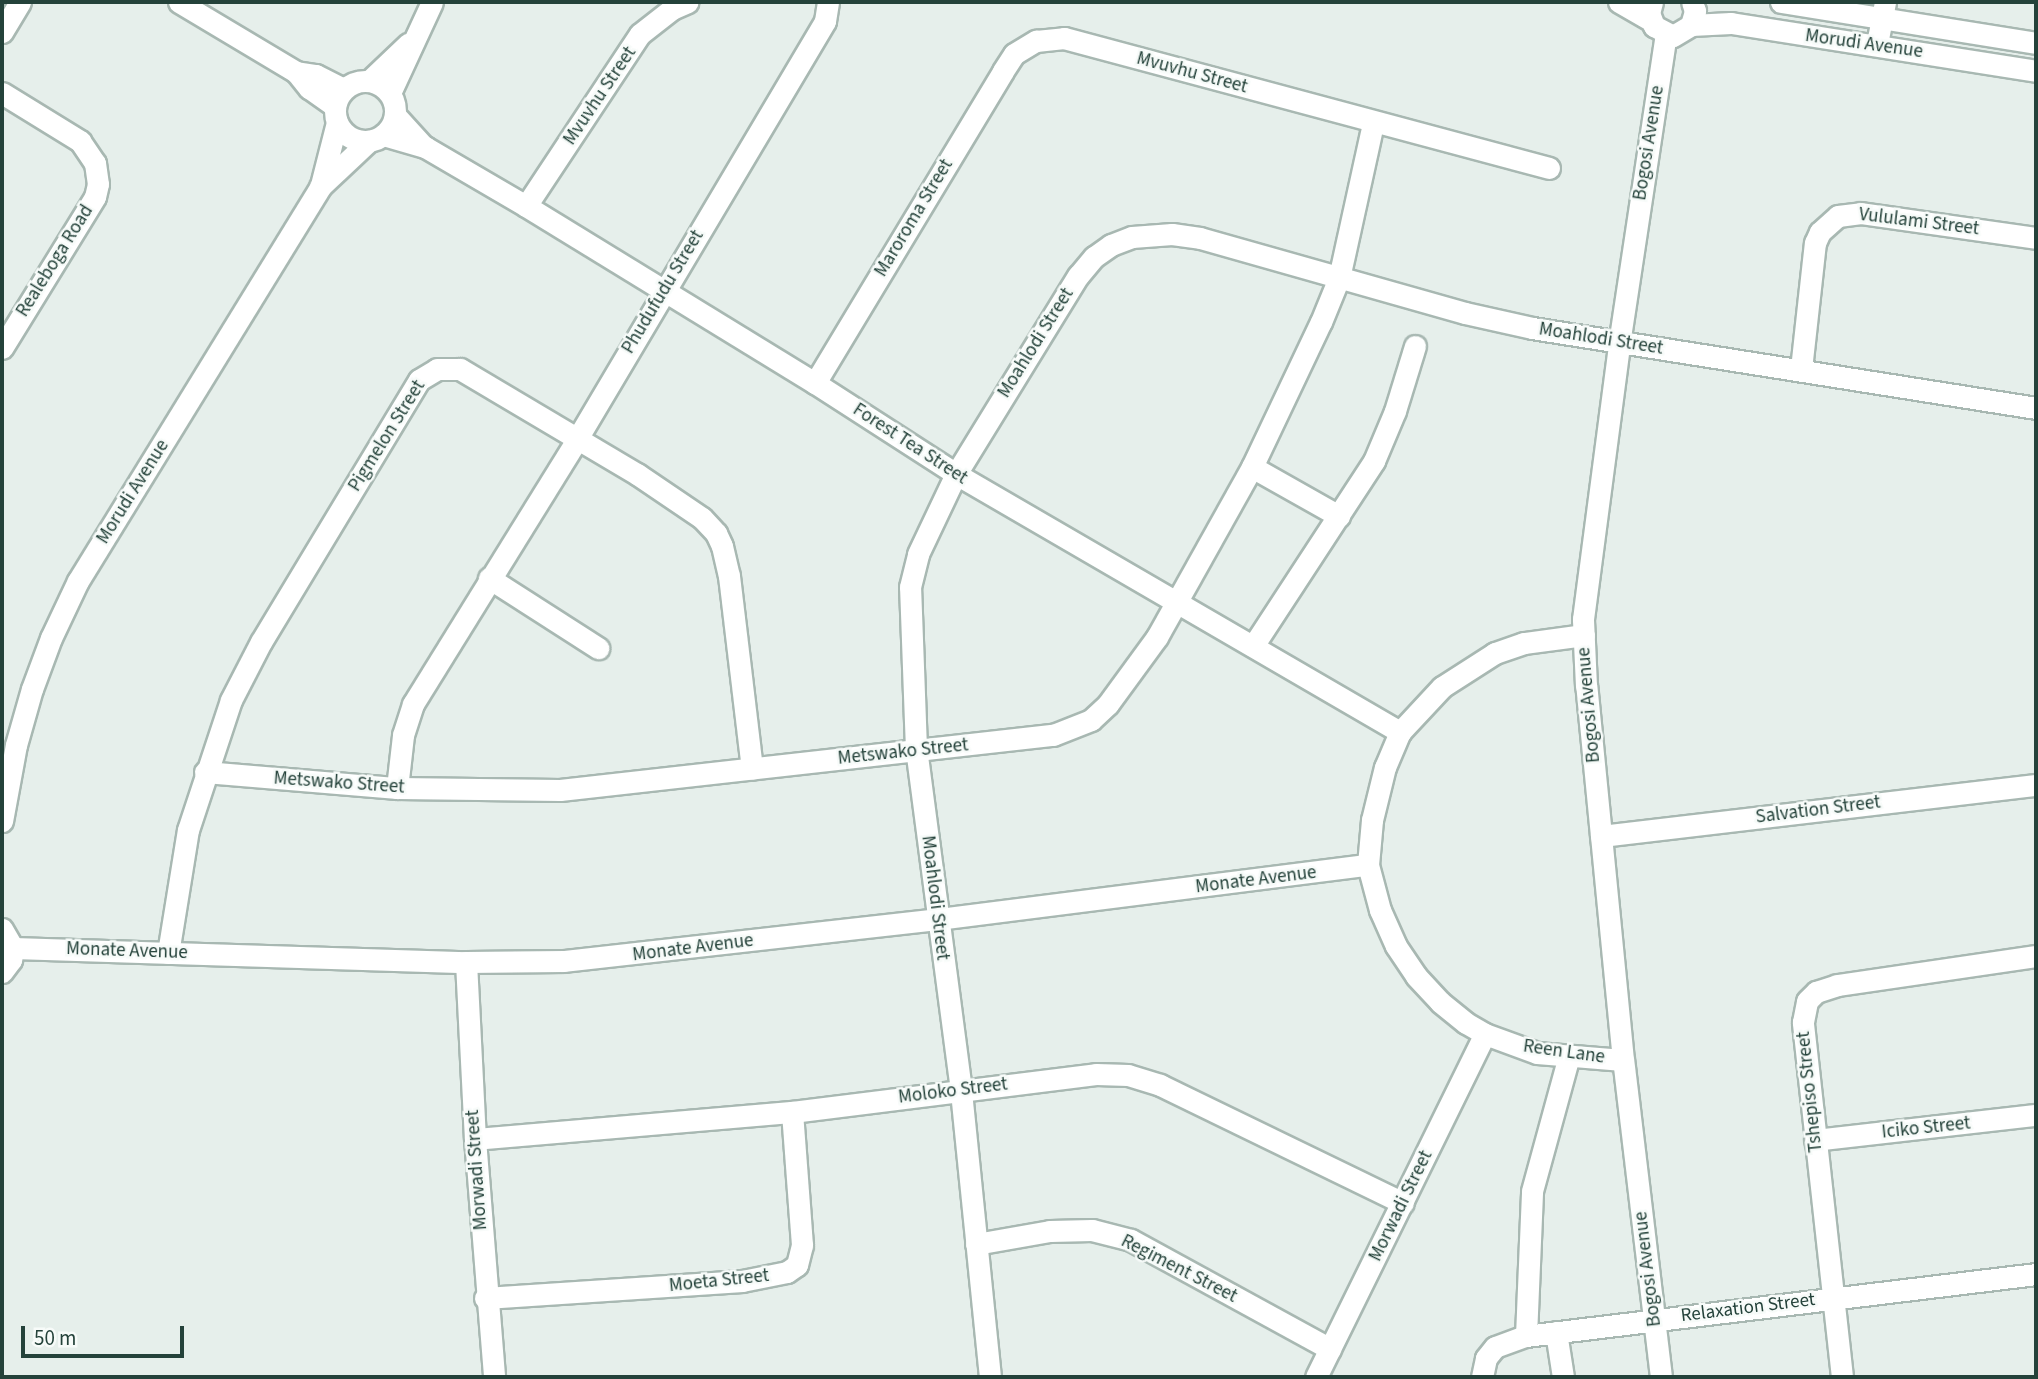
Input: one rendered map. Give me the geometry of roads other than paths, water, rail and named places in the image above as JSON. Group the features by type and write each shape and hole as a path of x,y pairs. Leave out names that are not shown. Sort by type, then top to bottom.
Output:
{"street":[{"path":"2,32 20,2"},
{"path":"179,2 296,72 316,75 339,106 346,134 376,138 395,115 390,93 410,43 432,2"},
{"name":"Mvuvhu Street","path":"526,206 640,34 671,9 688,2"},
{"name":"Phudufudu Street","path":"397,788 403,735 413,705 577,439 825,21 828,2"},
{"path":"1619,2 1656,19"},
{"path":"1692,2 1695,11 1692,25"},
{"name":"Morudi Avenue","path":"1781,2 1884,9 2036,43"},
{"path":"1877,44 1884,9"},
{"name":"Morudi Avenue","path":"1656,19 1680,34 1692,25 1731,23 2036,71"},
{"name":"Bogosi Avenue","path":"1656,19 1619,344 1585,597 1584,635 1623,1060 1661,1377"},
{"name":"Mvuvhu Street","path":"1014,54 1035,41 1064,38 1373,123 1549,168"},
{"path":"339,106 358,81 369,80 410,43"},
{"name":"Maroroma Street","path":"815,383 1014,54"},
{"path":"369,80 390,93"},
{"name":"Realeboga Road","path":"2,93 80,141 88,150 98,174 95,197 2,348"},
{"name":"Morudi Avenue","path":"320,187 339,106"},
{"name":"Forest Tea Street","path":"395,115 425,147 664,290 956,474 1400,732"},
{"path":"1339,278 1373,123"},
{"name":"Forest Tea Street","path":"376,138 425,147"},
{"name":"Morudi Avenue","path":"2,821 16,745 32,689 51,638 78,581 320,187 376,138"},
{"name":"Vululami Street","path":"1801,369 1815,243 1820,232 1838,216 1861,212 2036,238"},
{"name":"Moahlodi Street","path":"990,1377 961,1090 916,749 909,587 918,554 956,474 1078,276 1094,257 1111,245 1132,237 1172,234 1200,239 1478,316 1619,344 1801,369 2036,408"},
{"name":"Metswako Street","path":"205,772 397,788 541,791 1053,735 1091,720 1108,704 1137,665 1252,467 1339,278"},
{"path":"1253,646 1374,461 1395,411 1415,346"},
{"name":"Pigmelon Street","path":"168,953 183,852 205,772 231,700 261,642 419,380 437,369 460,369 637,474 702,518 722,546 729,576 752,769"},
{"path":"1252,467 1339,516"},
{"path":"489,578 598,648"},
{"name":"Reen Lane","path":"1584,635 1524,643 1495,653 1442,687 1400,732 1385,767 1372,820 1368,865 1380,910 1396,946 1416,976 1440,1002 1485,1034 1537,1053 1623,1060"},
{"name":"Salvation Street","path":"1601,836 2036,785"},
{"name":"Monate Avenue","path":"13,948 466,962 564,961 621,957 1368,865"},
{"path":"2,929 13,948 11,960 2,972"},
{"name":"Tshepiso Street","path":"1842,1377 1802,1022 1807,1001 1816,992 1837,985 2036,956"},
{"name":"Morwadi Street","path":"466,962 474,1139 485,1298 494,1377"},
{"name":"Morwadi Street","path":"1316,1377 1485,1034"},
{"path":"1525,1336 1532,1191 1569,1056"},
{"name":"Moloko Street","path":"474,1139 792,1112 1096,1074 1145,1079 1403,1203"},
{"name":"Moeta Street","path":"485,1298 766,1279 787,1272 797,1265 802,1244 792,1112"},
{"name":"Iciko Street","path":"1815,1140 2036,1115"},
{"name":"Regiment Street","path":"976,1244 1050,1231 1092,1230 1131,1240 1330,1349"},
{"name":"Relaxation Street","path":"1482,1377 1486,1357 1495,1347 1525,1336 2036,1274"},
{"path":"1556,1332 1563,1377"}]}
